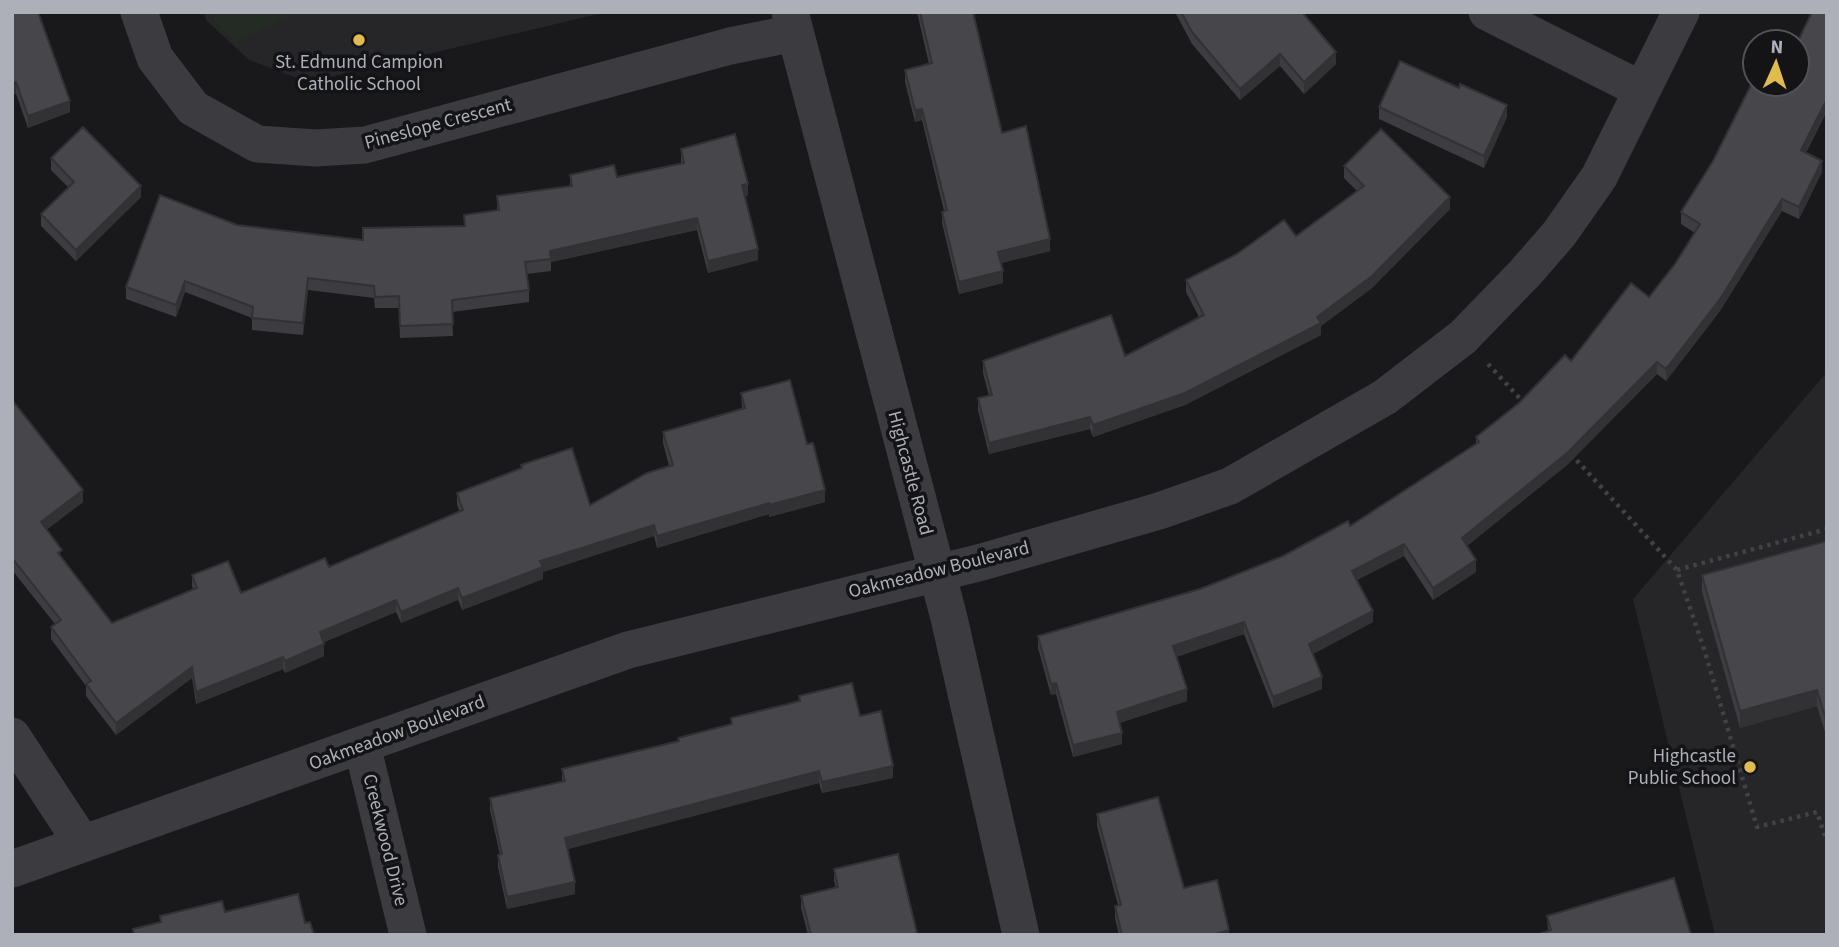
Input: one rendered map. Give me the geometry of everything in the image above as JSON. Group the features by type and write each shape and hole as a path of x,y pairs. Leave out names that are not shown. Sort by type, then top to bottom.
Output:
{"street":[{"name":"Pineslope Crescent","path":"139,12 155,58 193,108 257,144 316,148 365,145 730,47 793,22"},
{"path":"1487,12 1642,90"},
{"name":"Oakmeadow Boulevard","path":"12,869 628,650 883,584 936,574 1159,511 1230,486 1385,397 1463,337 1559,234 1599,177 1681,12"},
{"name":"Highcastle Road","path":"793,22 949,618 1021,935"},
{"path":"12,736 82,843"},
{"name":"Creekwood Drive","path":"362,745 408,935"}],"path":[{"path":"1463,337 1533,413"},
{"path":"1569,452 1677,570 1704,649 1756,827 1817,811 1827,842"},
{"path":"1677,570 1827,529"}],"shaded area":[{"name":"St. Edmund Campion Catholic School","path":"204,12 607,12 308,82 249,60 206,20"},
{"path":"213,12 298,12 235,43 214,21"},
{"name":"Highcastle Public School","path":"1827,372 1827,935 1715,935 1633,599"}],"building":[{"path":"12,12 38,12 70,101 28,116 16,82 12,83"},
{"path":"920,12 973,12 1002,133 1026,126 1050,239 998,252 1003,271 959,282 942,212 947,210 922,109 915,110 905,70 932,63"},
{"path":"1181,12 1302,12 1336,52 1304,82 1280,54 1240,89 1192,32"},
{"path":"1812,12 1827,12 1827,99 1801,150 1822,161 1799,207 1782,199 1720,299 1666,369 1657,362 1567,453 1462,538 1476,560 1433,588 1404,544 1352,571 1373,611 1309,644 1322,677 1273,697 1244,622 1173,646 1187,689 1117,712 1122,733 1073,745 1056,683 1051,684 1038,636 1200,589 1283,556 1348,521 1350,526 1479,442 1476,437 1519,403 1565,355 1571,361 1631,283 1649,297 1675,264 1700,224 1681,212 1713,161 1744,98 1811,98 1811,28 1804,28"},
{"path":"1400,61 1459,88 1460,84 1507,105 1484,156 1379,107"},
{"path":"83,127 141,186 76,250 41,214 74,182 51,158"},
{"path":"1381,129 1450,197 1372,276 1317,317 1321,323 1185,393 1093,425 1090,417 989,443 978,398 992,395 983,361 1111,315 1125,356 1204,315 1186,280 1237,254 1284,220 1296,236 1364,186 1344,166"},
{"path":"735,134 748,184 742,185 758,249 708,261 697,218 550,251 551,259 525,262 529,290 452,300 453,324 400,326 399,296 375,297 374,286 308,278 303,323 252,318 253,307 185,281 176,305 126,287 160,195 237,225 363,240 363,228 465,226 464,215 499,210 497,196 572,186 570,175 614,165 617,177 684,163 681,149"},
{"path":"790,380 807,444 813,443 825,490 769,503 657,536 654,525 540,561 543,567 462,598 458,588 401,612 396,600 320,632 324,644 285,661 283,657 196,692 192,667 116,723 86,684 91,681 51,627 61,620 12,558 12,400 83,490 41,522 62,550 58,553 112,623 197,588 192,575 228,561 241,593 325,558 329,567 463,510 457,493 522,468 521,465 572,448 590,505 647,473 673,465 663,432 745,408 741,393"},
{"path":"1827,541 1827,723 1817,690 1740,711 1702,575"},
{"path":"852,683 860,716 881,711 893,766 822,782 819,771 565,838 575,882 507,897 498,855 502,854 490,798 565,781 562,769 679,741 678,738 732,724 731,718 800,701 799,696"},
{"path":"1158,797 1184,888 1217,880 1229,930 1212,935 1122,935 1115,906 1121,905 1097,814"},
{"path":"898,854 917,933 811,935 801,896 838,887 834,869"},
{"path":"1674,878 1691,935 1536,935 1551,930 1547,916"},
{"path":"298,894 305,923 310,922 314,935 131,935 134,934 133,929 161,922 160,916 222,901 225,912"}],"place":[{"name":"St. Edmund Campion Catholic School","path":"359,40"},
{"name":"Highcastle Public School","path":"1750,767"}]}
